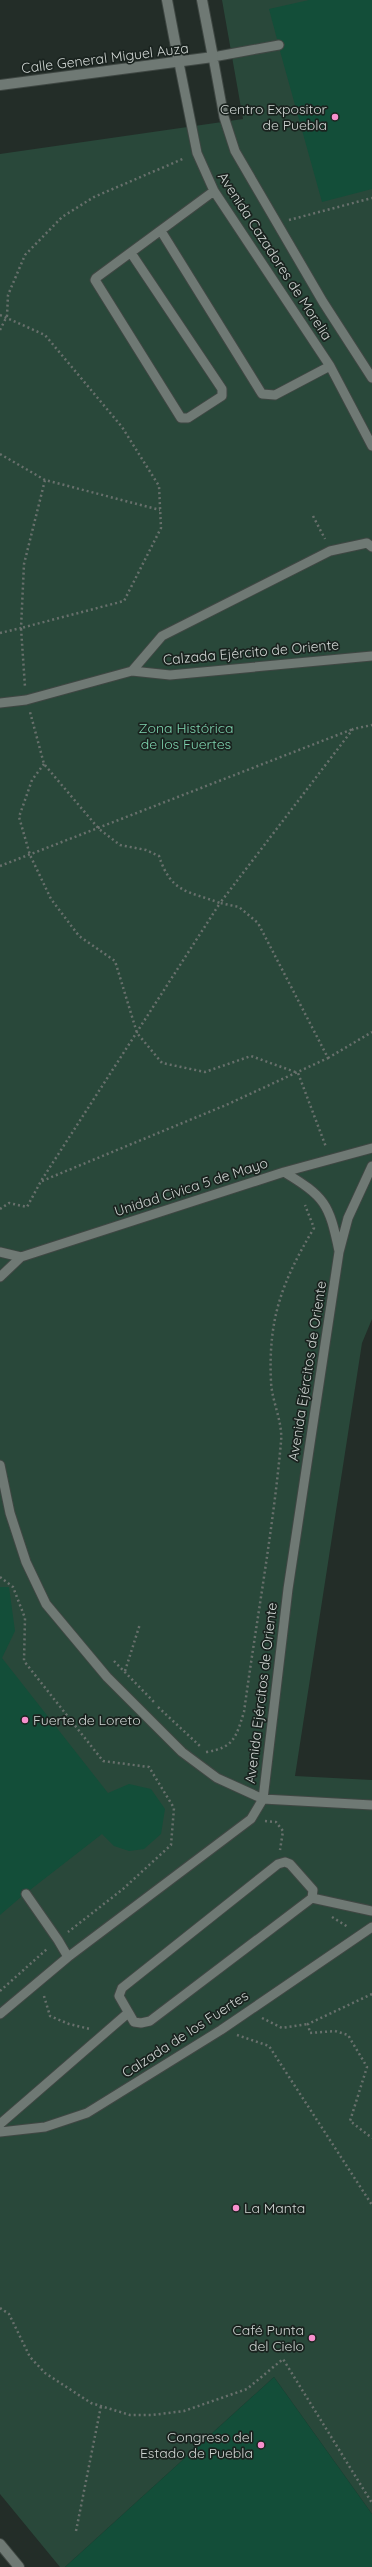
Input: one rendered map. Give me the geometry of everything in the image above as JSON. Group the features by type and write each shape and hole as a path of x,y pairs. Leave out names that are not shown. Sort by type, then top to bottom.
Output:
{"street":[{"name":"Avenida Cazadores de Morelia","path":"167,0 180,63"},
{"path":"202,0 213,57"},
{"name":"Calle General Miguel Auza","path":"0,85 180,63 213,57"},
{"path":"0,2544 19,2567"}],"lane":[{"path":"213,57 279,45"},
{"name":"Avenida Cazadores de Morelia","path":"213,57 224,117 235,151 323,302 372,378"},
{"name":"Avenida Cazadores de Morelia","path":"180,63 197,153 214,191 330,366 372,446"},
{"path":"131,253 222,389 222,396 188,418 181,418 95,282 96,278 214,191"},
{"path":"161,231 262,394 275,395 330,366"},
{"path":"0,703 26,700 132,671 162,636 330,551 370,542"},
{"name":"Calzada Ejército de Oriente","path":"132,671 170,675 372,656"},
{"name":"Unidad Civica 5 de Mayo","path":"0,1276 21,1257 284,1172 372,1148"},
{"name":"Avenida Ejércitos de Oriente","path":"0,2014 24,1992 44,1978 68,1957 251,1819 263,1799 288,1589 339,1252 348,1218 372,1166"},
{"name":"Avenida Ejércitos de Oriente","path":"284,1172 314,1190 323,1201 331,1216 339,1252"},
{"path":"0,1252 21,1257"},
{"path":"0,1465 10,1513 26,1562 46,1604 107,1677 182,1752 217,1778 263,1799 372,1805"},
{"path":"285,1862 290,1864 313,1890 312,1898 150,2021 141,2023 134,2022 128,2013 119,1996 122,1988 278,1864 285,1862"},
{"path":"26,1894 56,1936 68,1957"},
{"path":"312,1898 372,1911"},
{"name":"Calzada de los Fuertes","path":"0,2132 45,2127 87,2113 221,2030 247,2010 372,1927"},
{"path":"0,2124 104,2032 128,2013"}],"path":[{"path":"0,330 7,316 8,295 25,255 62,217 94,197 197,153"},
{"path":"277,223 372,198"},
{"path":"0,315 7,316 45,335 122,428 159,486 161,528 124,601 0,633"},
{"path":"0,454 45,480 160,510"},
{"path":"45,480 24,564 21,628 26,700 44,764 99,829 120,846 146,850 159,856 165,874 176,887 220,903 239,907 258,923 328,1058"},
{"path":"314,516 330,551"},
{"path":"0,866 99,829 353,729 372,725"},
{"path":"0,1209 8,1203 27,1207 42,1181 220,903 353,729"},
{"path":"44,764 32,780 19,817 30,855 52,899 79,936 115,962 137,1033 162,1063 205,1072 251,1056 298,1073 331,1159"},
{"path":"42,1181 298,1073 328,1058 372,1032"},
{"path":"206,1752 221,1750 236,1738 244,1712 281,1440 271,1384 273,1329 276,1306 290,1268 314,1228 301,1198"},
{"path":"0,1577 13,1587 25,1618 24,1661 102,1761 149,1767 174,1808 171,1844 123,1889 56,1936 0,1991"},
{"path":"125,1671 140,1624"},
{"path":"276,1822 282,1831 278,1864"},
{"path":"44,1978 44,1993 50,2016 69,2024 104,2032"},
{"path":"247,2010 282,2028 308,2024 372,1994"},
{"path":"308,2024 310,2033 335,2031 348,2035 367,2067 350,2121 372,2138"},
{"path":"221,2030 269,2046 372,2205"},
{"path":"0,2308 9,2314 30,2357 46,2373 91,2404 130,2415 152,2415 184,2410 247,2389 283,2359 372,2503"},
{"path":"76,2532 101,2406"}],"green space":[{"name":"Zona Histórica de los Fuertes","path":"222,0 372,0 372,1319 362,1343 295,1776 372,1780 372,2514 274,2377 65,2567 60,2567 0,2494 0,154 243,119"}],"building":[{"name":"Centro Expositor de Puebla","path":"309,0 372,0 372,189 322,202 280,51 285,44 281,40 277,39 269,9"},
{"name":"Fuerte de Loreto","path":"0,1587 9,1587 15,1631 2,1658 108,1793 129,1784 151,1789 165,1809 161,1834 144,1849 129,1851 114,1846 102,1834 30,1890 22,1889 21,1897 0,1915"},
{"name":"Congreso del Estado de Puebla","path":"274,2377 372,2514 372,2567 65,2567"}],"place":[{"name":"Centro Expositor de Puebla","path":"335,117"},
{"name":"Fuerte de Loreto","path":"25,1720"},
{"name":"La Manta","path":"236,2208"},
{"name":"Café Punta del Cielo","path":"312,2338"},
{"name":"Congreso del Estado de Puebla","path":"261,2445"}]}
